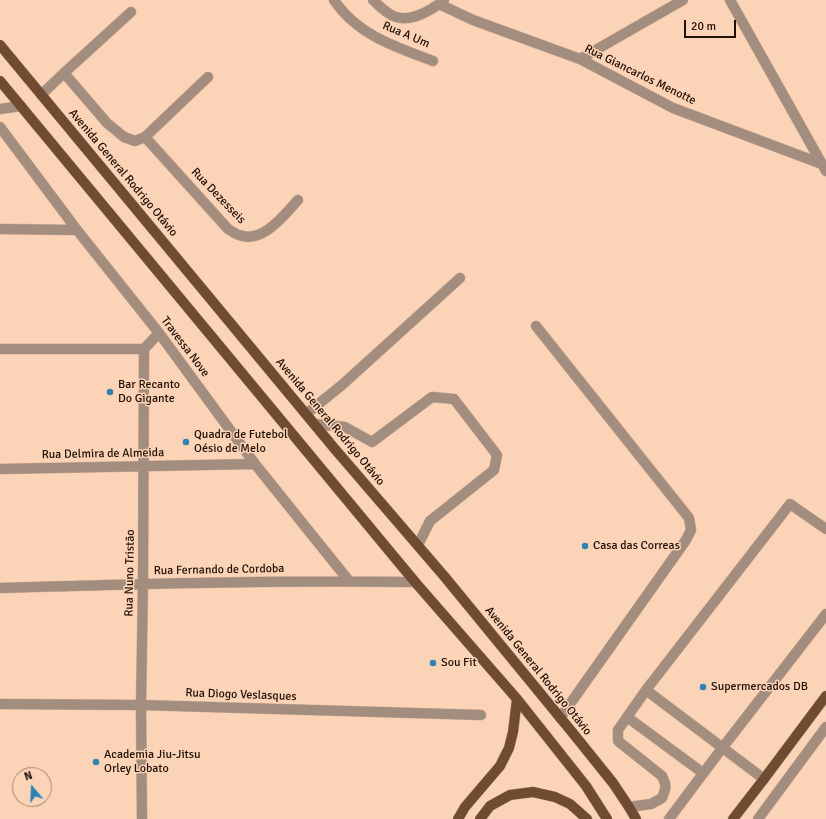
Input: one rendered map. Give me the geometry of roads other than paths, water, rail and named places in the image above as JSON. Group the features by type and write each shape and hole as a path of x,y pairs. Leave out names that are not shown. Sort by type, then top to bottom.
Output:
{"main road":[{"name":"Avenida General Rodrigo Otávio","path":"0,45 334,448 444,576 613,783 636,819"},
{"path":"0,80 415,582 517,699 586,786 607,819"},
{"path":"733,819 826,696"},
{"path":"458,819 464,807 500,766 509,748 513,732 517,699"},
{"path":"480,819 490,806 510,795 533,792 560,799 570,804 587,819"}],"street":[{"name":"Rua A Um","path":"334,0 346,15 356,24 377,38 387,44 433,61"},
{"path":"373,0 395,17 409,18 426,12 442,2"},
{"path":"580,59 683,0"},
{"path":"730,0 824,168"},
{"name":"Rua Giancarlos Menotte","path":"442,2 473,20 580,59 674,108 824,168"},
{"path":"41,95 131,12"},
{"path":"64,73 107,123 124,138 135,140 145,137 208,78"},
{"path":"0,109 21,106"},
{"name":"Travessa Nove","path":"0,127 76,230 159,333 255,464 349,582"},
{"name":"Rua Dezesseis","path":"145,137 228,229 238,235 246,237 256,236 274,226 298,200"},
{"path":"0,229 76,230"},
{"path":"306,414 342,385 460,278"},
{"path":"536,326 690,518 691,530 686,540 560,718"},
{"path":"0,349 144,349 159,333"},
{"name":"Rua Nuno Tristão","path":"142,819 141,705 144,349"},
{"path":"315,424 345,427 372,442 432,397 454,399 497,455 494,470 430,522 418,546"},
{"name":"Rua Delmira de Almeida","path":"0,470 255,464"},
{"path":"629,807 651,804 662,798 666,787 662,776 618,741 618,730 646,690 790,504 826,529"},
{"name":"Rua Fernando de Cordoba","path":"0,588 143,584 415,582"},
{"path":"668,819 826,614"},
{"path":"646,690 764,779"},
{"name":"Rua Diogo Veslasques","path":"0,704 141,705 481,714"},
{"path":"627,717 703,773"},
{"path":"758,819 826,727"}],"place":[{"name":"Bar Recanto Do Gigante","path":"110,392"},
{"name":"Quadra de Futebol Oésio de Melo","path":"186,442"},
{"name":"Casa das Correas","path":"585,546"},
{"name":"Sou Fit","path":"433,663"},
{"name":"Supermercados DB","path":"703,687"},
{"name":"Academia Jiu-Jitsu Orley Lobato","path":"96,762"}]}
